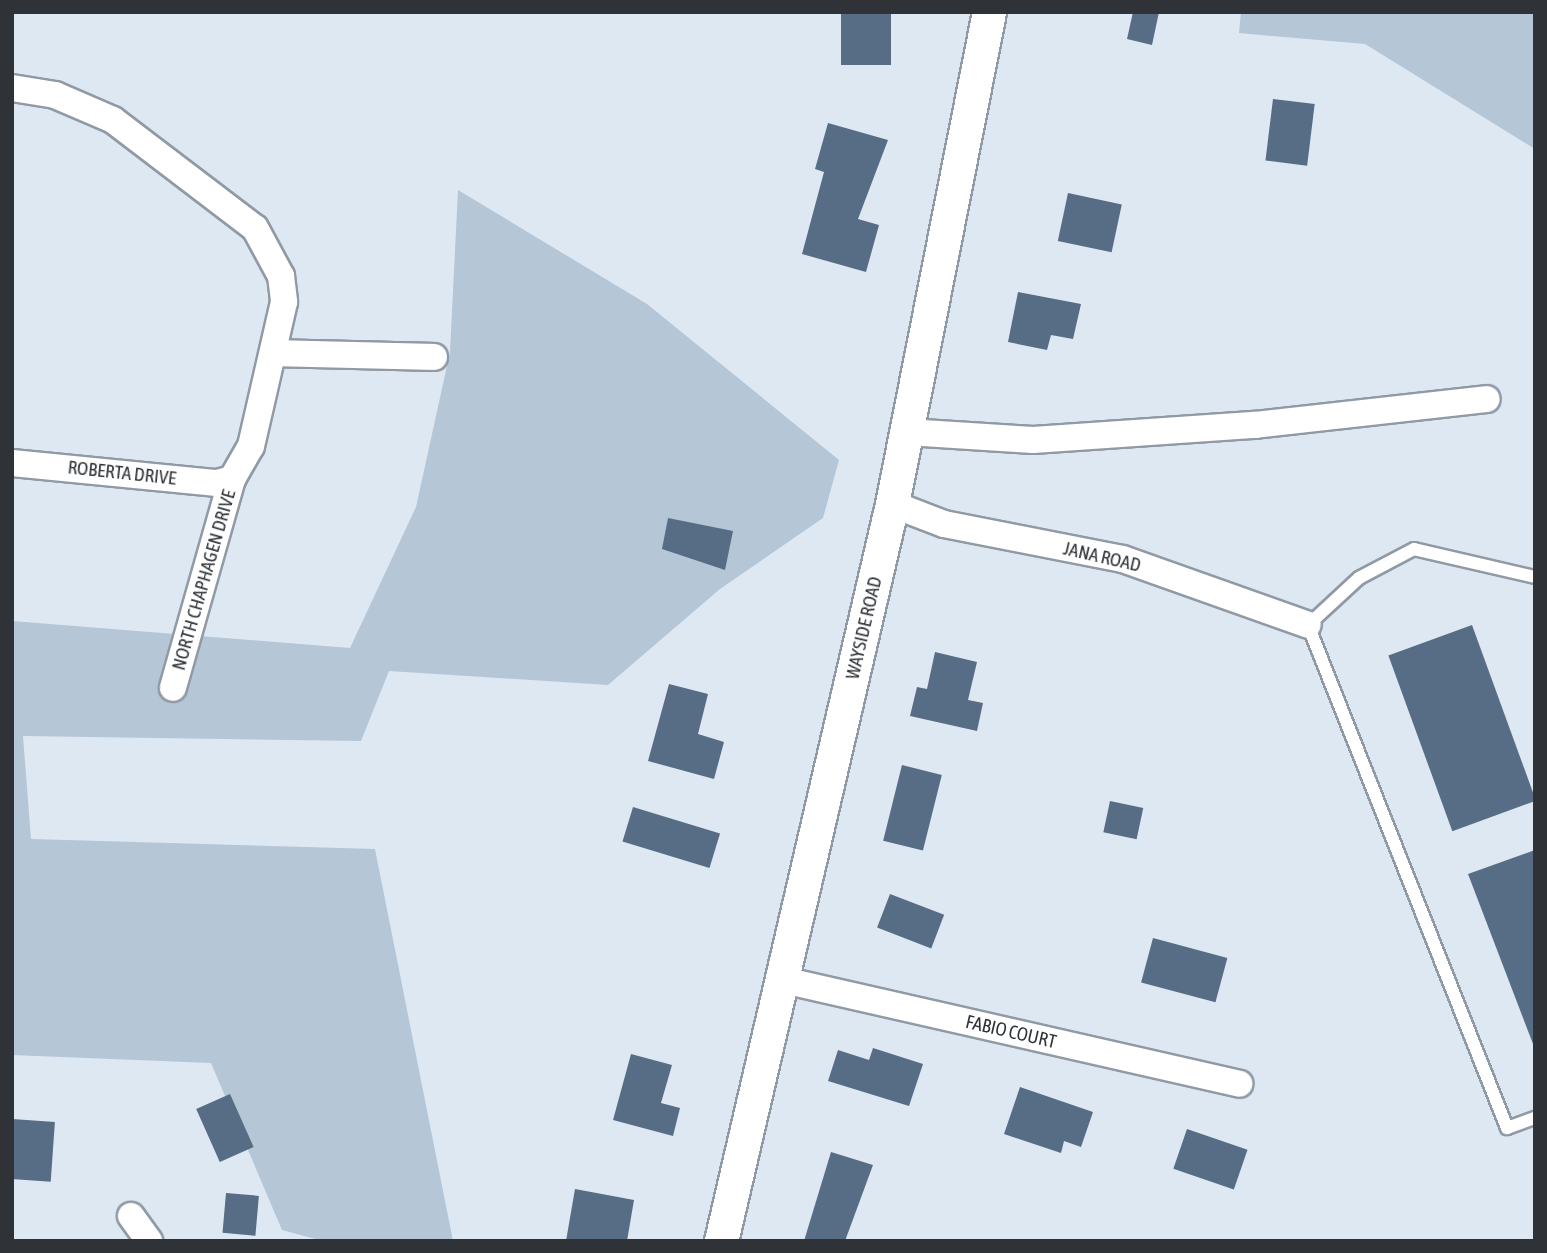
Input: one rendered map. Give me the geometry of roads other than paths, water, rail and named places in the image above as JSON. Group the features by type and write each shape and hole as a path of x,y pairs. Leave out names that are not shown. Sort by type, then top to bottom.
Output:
{"street":[{"name":"WAYSIDE ROAD","path":"722,1241 892,504 989,12"},
{"name":"NORTH CHAPHAGEN DRIVE","path":"12,88 55,95 113,120 255,228 281,276 284,302 247,457 232,479 173,688"},
{"path":"272,353 434,358"},
{"path":"907,432 1033,440 1255,425 1487,399"},
{"name":"ROBERTA DRIVE","path":"12,463 217,483 232,479"},
{"name":"JANA ROAD","path":"892,504 944,524 1123,559 1308,625"},
{"name":"FABIO COURT","path":"783,980 1239,1084"},
{"path":"131,1216 149,1241"}],"lane":[{"path":"1535,577 1414,549 1359,579 1308,625 1507,1128 1535,1118"}]}
